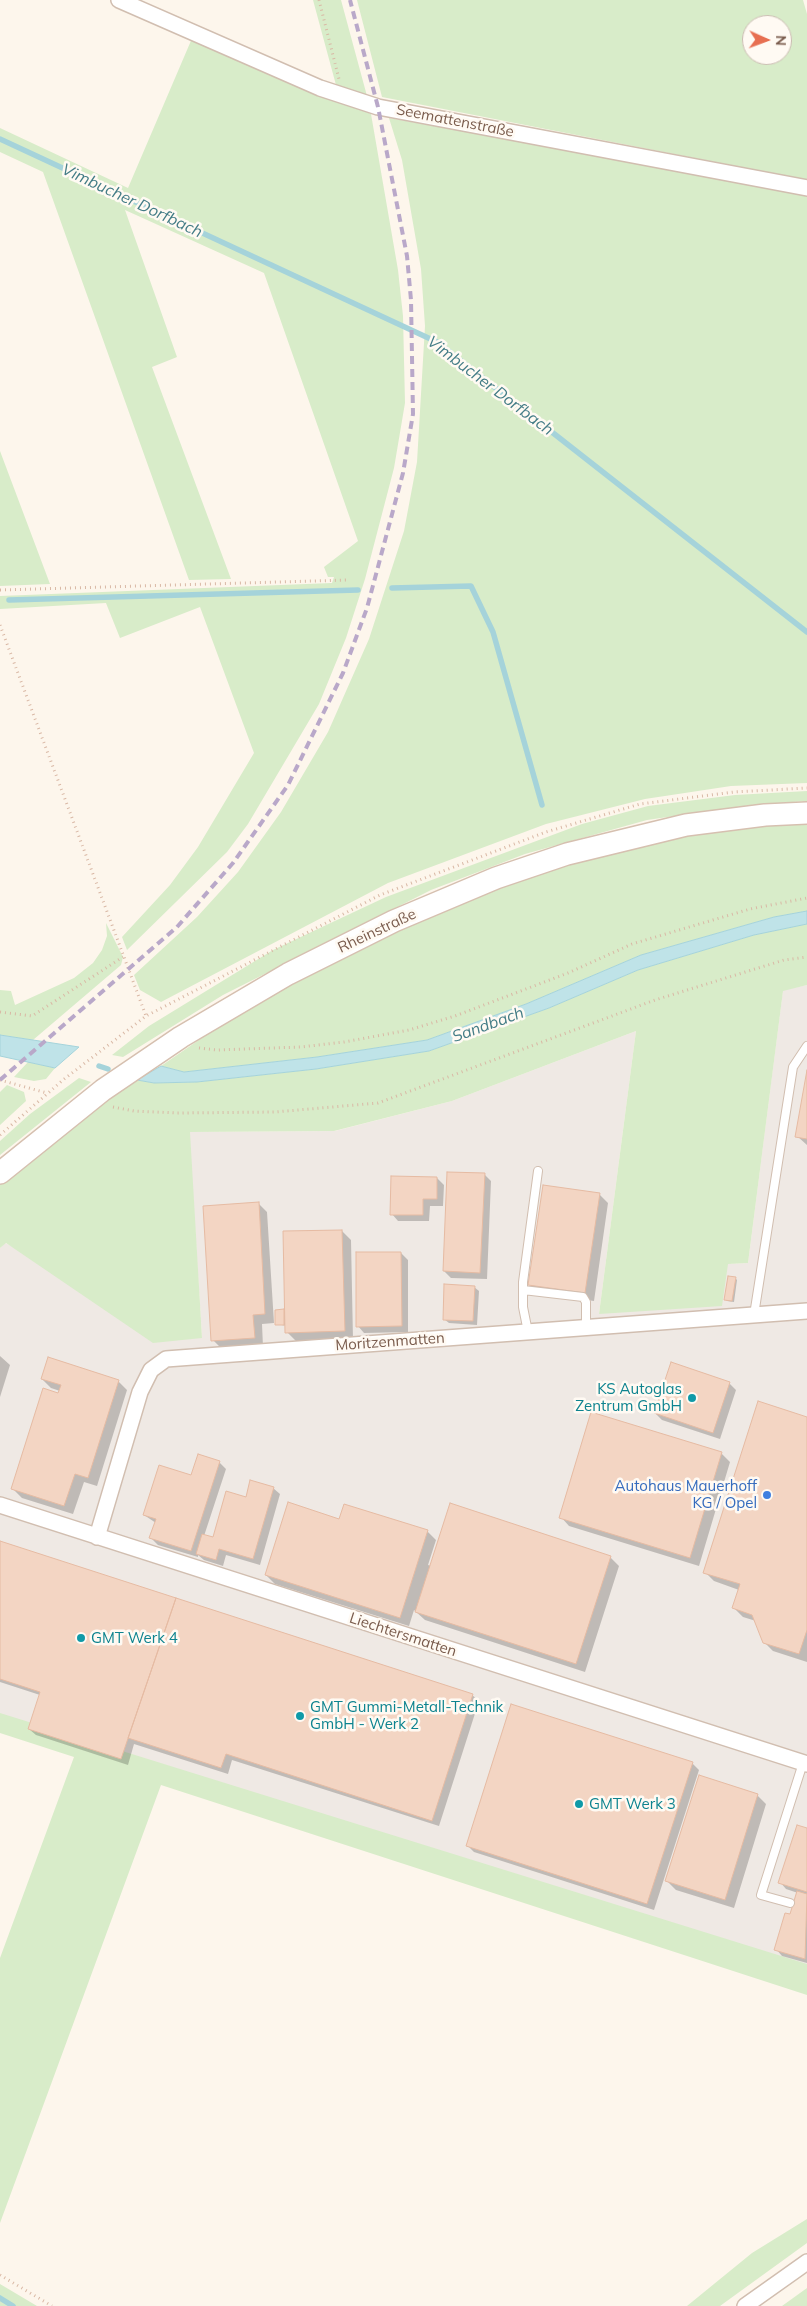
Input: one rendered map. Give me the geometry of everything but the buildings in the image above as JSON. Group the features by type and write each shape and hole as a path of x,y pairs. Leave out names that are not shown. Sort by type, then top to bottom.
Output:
{"street":[{"name":"Seemattenstraße","path":"119,0 320,88 378,107 807,188"},
{"name":"Rheinstraße","path":"0,1173 96,1096 181,1037 288,974 394,921 496,878 567,854 686,825 765,815 807,813"},
{"name":"Moritzenmatten","path":"97,1537 140,1392 151,1370 166,1359 807,1311"},
{"name":"Liechtersmatten","path":"0,1505 805,1764"},
{"path":"746,2306 807,2262"}],"lane":[{"path":"754,1315 793,1067 807,1046"},
{"path":"528,1332 523,1307 523,1290 538,1171"},
{"path":"523,1290 582,1297 586,1302 586,1328"},
{"path":"790,1903 760,1895 805,1764"}],"path":[{"path":"319,0 344,96"},
{"path":"0,590 348,580"},
{"path":"0,625 146,1016"},
{"path":"181,1037 194,1048 217,1050 310,1046 409,1030 455,1016 568,973 632,944 750,910 807,898"},
{"path":"0,1012 32,1016 123,957"},
{"path":"96,1096 134,1111 177,1113 275,1112 378,1102 656,1000 784,960 807,957"},
{"path":"0,1135 99,1050"},
{"path":"0,1080 48,1093"},
{"path":"0,2275 52,2306"}],"shaded area":[{"path":"807,985 807,1965 0,1714 0,1248 5,1243 202,1337 189,1132 335,1131 452,1101 636,1031 599,1314 728,1264 748,1263 783,990"}],"green space":[{"path":"313,0 341,0 367,96 336,85"},
{"path":"357,0 803,0 807,14 807,180 382,97"},
{"path":"193,36 371,114 398,270 403,316 405,403 394,468 365,579 346,638 319,704 248,824 227,852 127,950 122,937 170,885 198,847 254,753 200,607 120,638 106,603 0,609 0,596 332,583 334,577 328,577 324,567 358,541 264,273 125,210 177,357 152,367 231,579 189,580 43,172 0,152 0,128 128,188"},
{"path":"389,118 807,193 807,783 731,786 645,799 546,824 388,883 161,1002 140,990 134,975 197,917 238,872 281,812 328,732 369,639 404,531 417,462 425,326 421,269 402,160"},
{"path":"0,451 50,584 0,586"},
{"path":"807,791 807,801 751,805 647,820 525,854 431,890 223,995 123,1057 112,1055 149,1026 273,950 386,897 582,824 648,806 735,795"},
{"path":"807,821 807,911 774,917 641,955 526,1004 427,1040 317,1057 184,1072 161,1066 247,1007 340,957 456,903 580,859 638,843 740,827"},
{"path":"106,923 123,957 121,965 33,1040 0,1035 0,990 11,991 15,1005 74,978 93,963 102,950 107,936"},
{"path":"807,924 807,985 783,991 748,1263 728,1264 722,1306 599,1314 636,1031 452,1101 334,1131 190,1132 202,1338 153,1343 6,1243 0,1248 0,1185 93,1109 137,1080 154,1083 197,1082 316,1069 429,1051 549,1008 638,970 754,935"},
{"path":"28,1062 55,1068 46,1079 34,1081 14,1077"},
{"path":"79,1078 91,1082 0,1155 0,1141 30,1114"},
{"path":"7,1085 24,1092 26,1101 0,1125 0,1092"},
{"path":"0,1713 807,1964 807,1995 161,1785 0,2223 0,1958 74,1757 0,1733"},
{"path":"807,2219 807,2243 720,2306 687,2306 752,2253"},
{"path":"0,2284 37,2306 0,2306"},
{"path":"807,2288 807,2306 782,2306"}],"water":[{"path":"807,911 807,924 754,935 638,970 549,1008 429,1051 316,1069 197,1082 154,1083 137,1080 161,1066 184,1072 317,1057 427,1040 526,1004 641,955 774,917"},
{"path":"0,1035 79,1047 55,1068 0,1056"}],"waterway":[{"name":"Vimbucher Dorfbach","path":"0,139 437,342 807,632"},
{"path":"392,588 471,586 493,632 542,805"},
{"path":"9,600 358,590"},
{"name":"Sandbach","path":"99,1066 108,1069"},
{"path":"0,2298 13,2306"}],"railway":[{"path":"0,1080 177,927 233,863 288,785 343,673 367,608 403,473 413,414 411,300 407,256 378,107 350,0"}],"place":[{"name":"KS Autoglas Zentrum GmbH","path":"692,1398"},
{"name":"Autohaus Mauerhoff KG / Opel","path":"767,1495"},
{"name":"GMT Werk 4","path":"81,1638"},
{"name":"GMT Gummi-Metall-Technik GmbH - Werk 2","path":"300,1716"},
{"name":"GMT Werk 3","path":"579,1804"}]}
